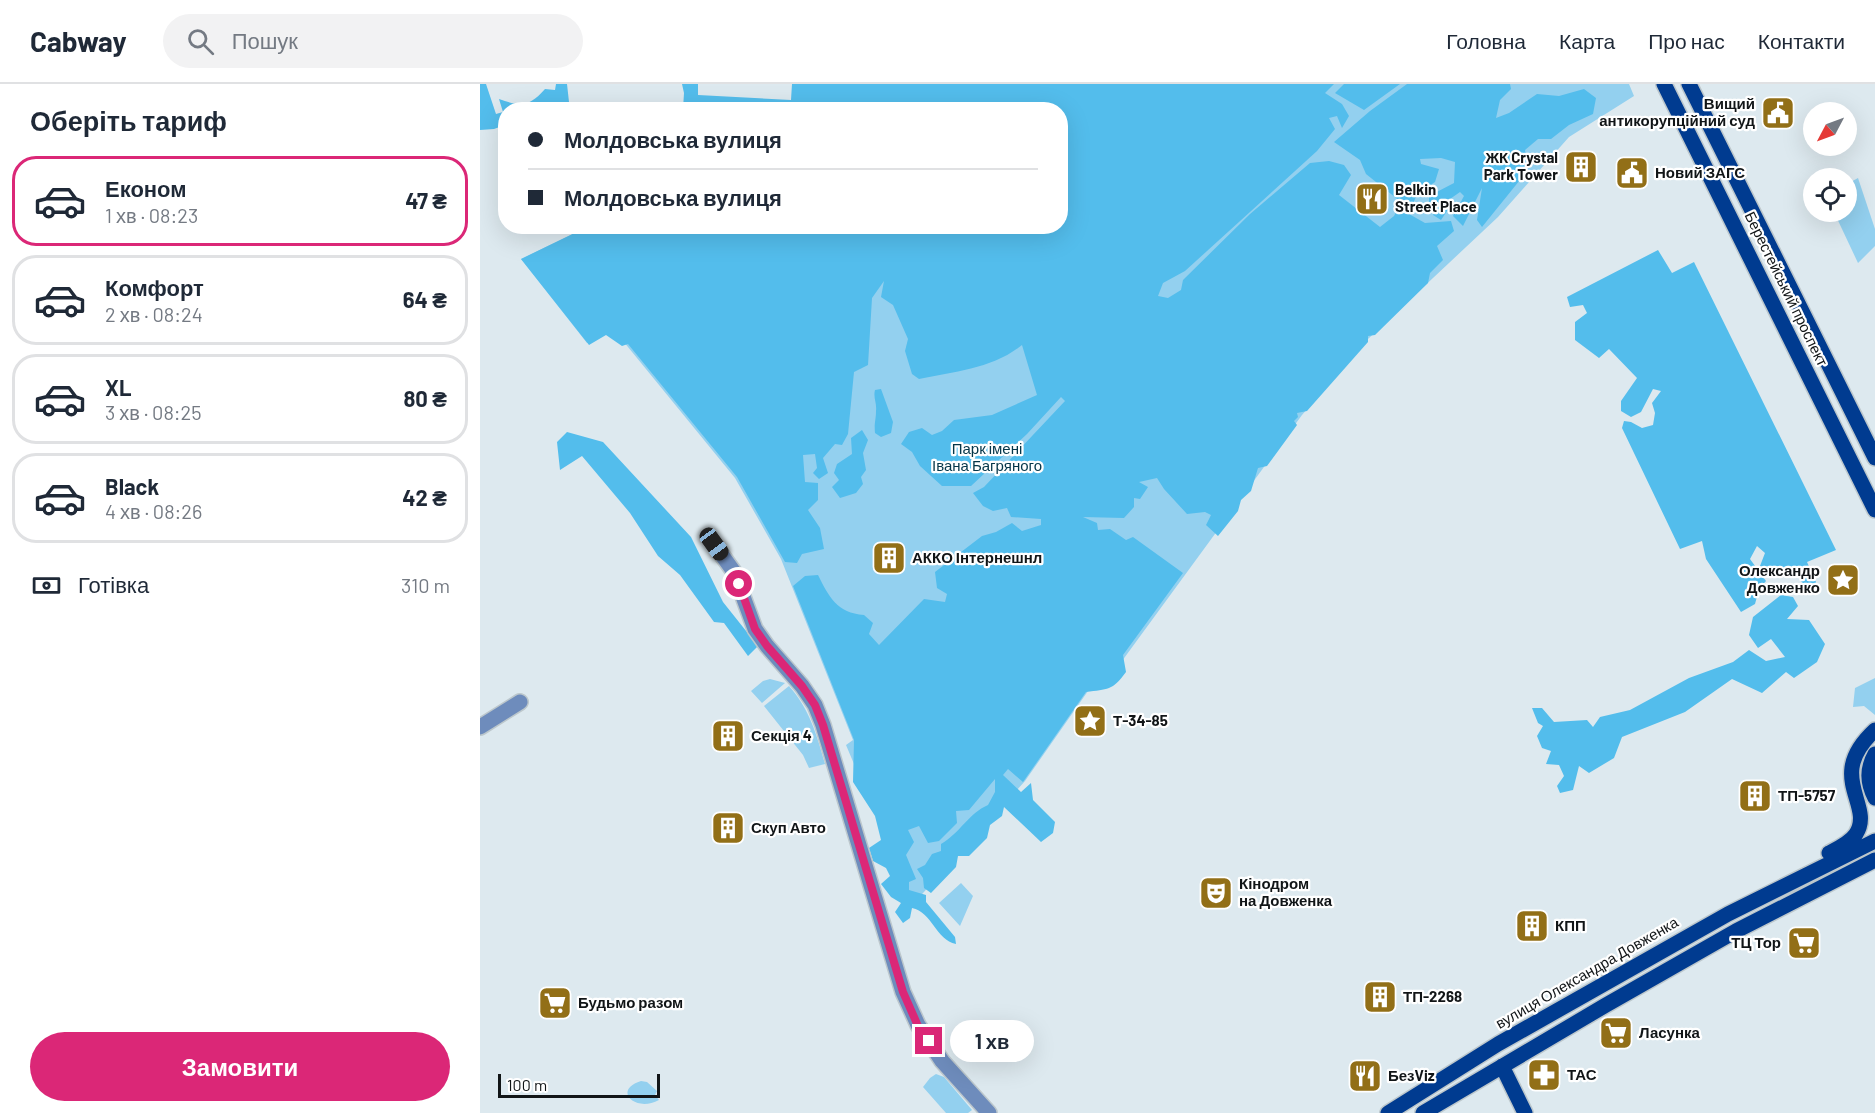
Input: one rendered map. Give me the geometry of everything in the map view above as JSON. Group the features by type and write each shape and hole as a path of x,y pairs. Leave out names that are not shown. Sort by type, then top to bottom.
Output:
{"main road":[{"name":"Берестейський проспект","path":"1664,84 1875,510"},
{"name":"Берестейський проспект","path":"1689,84 1875,458"},
{"path":"1728,914 1772,883 1845,845 1857,833 1861,822 1851,771 1854,756 1875,730"},
{"path":"1875,754 1868,770 1869,783 1875,798"},
{"name":"вулиця Олександра Довженка","path":"1388,1113 1498,1044 1728,914 1875,841"},
{"path":"1423,1113 1736,931 1875,860"},
{"path":"1502,1066 1525,1113"}],"street":[{"path":"714,544 734,572 755,629 815,705 823,725 879,918 903,992 918,1026 942,1061 989,1113"},
{"path":"480,727 520,702"}],"green space":[{"path":"480,84 486,84 496,114 498,113 498,128 480,130"},
{"path":"556,84 567,84 569,102 529,102 545,89 555,90"},
{"name":"Парк імені Івана Багряного","path":"682,84 698,84 698,95 791,100 792,84 1334,84 1325,93 1342,104 1349,116 1342,128 1337,116 1329,118 1335,129 1317,151 1185,271 1163,283 1158,296 1168,298 1181,290 1183,280 1250,214 1310,163 1329,161 1344,165 1351,175 1339,195 1380,227 1394,216 1401,202 1366,174 1360,160 1334,142 1370,111 1407,84 1510,84 1511,89 1500,100 1496,118 1509,113 1537,94 1559,96 1584,89 1596,98 1593,114 1569,125 1551,139 1538,139 1525,150 1528,170 1482,227 1477,220 1482,188 1463,226 1453,216 1464,196 1460,192 1450,199 1449,208 1441,220 1433,215 1436,210 1429,203 1429,196 1454,183 1455,162 1441,158 1420,159 1421,164 1439,169 1435,182 1417,194 1409,214 1425,223 1451,221 1454,231 1437,246 1443,260 1430,273 1428,283 1375,335 1368,336 1368,342 1307,411 1297,413 1298,417 1294,421 1297,425 1267,466 1258,468 1251,491 1241,500 1238,511 1218,536 1206,525 1211,515 1205,512 1187,514 1157,478 1139,482 1148,487 1140,499 1134,498 1134,507 1124,518 1083,517 1097,523 1098,530 1110,529 1126,540 1133,537 1183,573 1123,655 1126,672 1117,683 1109,688 1086,692 1023,782 1008,769 1003,775 1021,792 1031,783 1033,800 1055,822 1053,833 1041,842 1004,807 1002,816 990,825 987,838 969,856 958,856 956,867 931,893 924,888 923,878 917,869 925,865 932,854 941,851 941,844 975,813 988,805 995,792 995,779 969,810 956,811 957,823 939,841 928,843 919,826 908,830 914,842 906,855 916,879 909,882 909,890 926,895 926,902 955,937 956,944 944,937 924,915 912,908 910,918 903,923 895,912 901,903 891,897 881,884 890,876 886,868 873,861 869,848 881,840 875,816 853,782 854,740 793,586 805,576 818,575 826,590 840,607 855,614 864,615 873,623 869,634 879,645 924,599 945,602 947,594 937,588 935,572 982,536 996,532 1012,523 1022,531 1041,525 1041,519 1011,517 1007,508 993,511 983,506 973,493 984,487 1065,401 1061,397 1027,434 971,486 942,486 920,466 912,452 901,444 909,432 922,428 932,435 942,431 954,420 992,415 1037,395 1022,345 999,359 973,368 919,379 912,374 905,351 908,339 893,305 881,297 884,281 872,298 868,365 854,372 848,434 842,445 835,444 823,458 828,473 819,479 813,473 817,468 815,454 803,455 805,482 818,483 818,500 808,510 820,528 824,549 802,554 797,563 785,562 737,477 628,344 622,346 606,335 589,345 521,259 573,234 1068,234 1068,102 683,102"},
{"name":"Парк імені Івана Багряного","path":"855,84 1629,84 1634,96 1569,137 1498,217 1368,339 1302,415 1111,676 1102,671 1025,781 913,904 846,745 853,740 781,559 735,478 610,325 587,343 521,259 573,234 1068,234 1068,102 997,102"},
{"path":"1344,84 1400,84 1364,110 1335,93"},
{"path":"1857,179 1875,229 1875,246 1858,263 1839,222 1857,222"},
{"path":"1658,250 1672,273 1694,262 1836,550 1807,562 1816,582 1814,589 1807,591 1794,569 1775,575 1760,566 1765,553 1757,546 1750,559 1766,581 1759,589 1755,604 1741,612 1706,559 1702,541 1680,549 1622,428 1624,421 1642,428 1653,425 1655,413 1652,403 1661,391 1653,389 1641,412 1631,417 1621,411 1621,401 1637,378 1609,349 1599,358 1575,340 1575,322 1587,313 1583,305 1570,307 1567,297"},
{"path":"881,389 893,422 891,433 881,437 875,433 874,396 875,390"},
{"path":"862,430 868,440 863,453 866,470 861,477 863,484 856,493 840,498 832,487 839,480 834,473 837,464 852,454 851,438"},
{"path":"567,432 603,442 691,537 723,602 758,646 748,656 724,623 714,622 680,575 658,556 630,513 582,456 560,470 557,442"},
{"path":"1781,595 1793,597 1798,606 1787,619 1809,620 1825,644 1817,662 1794,678 1786,672 1762,693 1732,679 1685,712 1622,737 1614,758 1589,773 1579,766 1573,790 1560,793 1557,786 1564,776 1559,765 1546,764 1551,751 1542,748 1537,736 1543,726 1538,723 1532,708 1542,708 1554,722 1587,720 1593,727 1600,717 1630,710 1689,678 1733,662 1749,650 1766,661 1785,657 1771,639 1758,648 1749,635 1753,617"},
{"path":"1875,678 1875,715 1864,706 1853,707 1855,688"},
{"path":"770,679 785,683 762,703 751,691 763,681"},
{"path":"789,686 807,713 825,764 809,768 803,755 764,706"},
{"path":"961,883 973,896 960,926 939,903"},
{"path":"936,1074 944,1077 972,1110 968,1113 946,1113 923,1087"},
{"path":"641,1081 647,1082 657,1091 655,1095 659,1100 642,1104 630,1099 628,1090 632,1085"}],"place":[{"name":"Вищий антикорупційний суд","path":"1778,113"},
{"name":"ЖК Crystal Park Tower","path":"1581,167"},
{"name":"Новий ЗАГС","path":"1632,173"},
{"name":"Belkin Street Place","path":"1372,199"},
{"name":"АККО Інтернешнл","path":"889,558"},
{"name":"Олександр Довженко","path":"1843,580"},
{"name":"Т-34-85","path":"1090,721"},
{"name":"Секція 4","path":"728,736"},
{"name":"ТП-5757","path":"1755,796"},
{"name":"Скуп Авто","path":"728,828"},
{"name":"Кінодром на Довженка","path":"1216,893"},
{"name":"КПП","path":"1532,926"},
{"name":"ТЦ Тор","path":"1804,943"},
{"name":"ТП-2268","path":"1380,997"},
{"name":"Будьмо разом","path":"555,1003"},
{"name":"Ласунка","path":"1616,1033"},
{"name":"ТАС","path":"1544,1075"},
{"name":"БезViz","path":"1365,1076"}],"route":[{"path":"739,584 755,629 815,705 903,992 918,1026 929,1041"}]}
